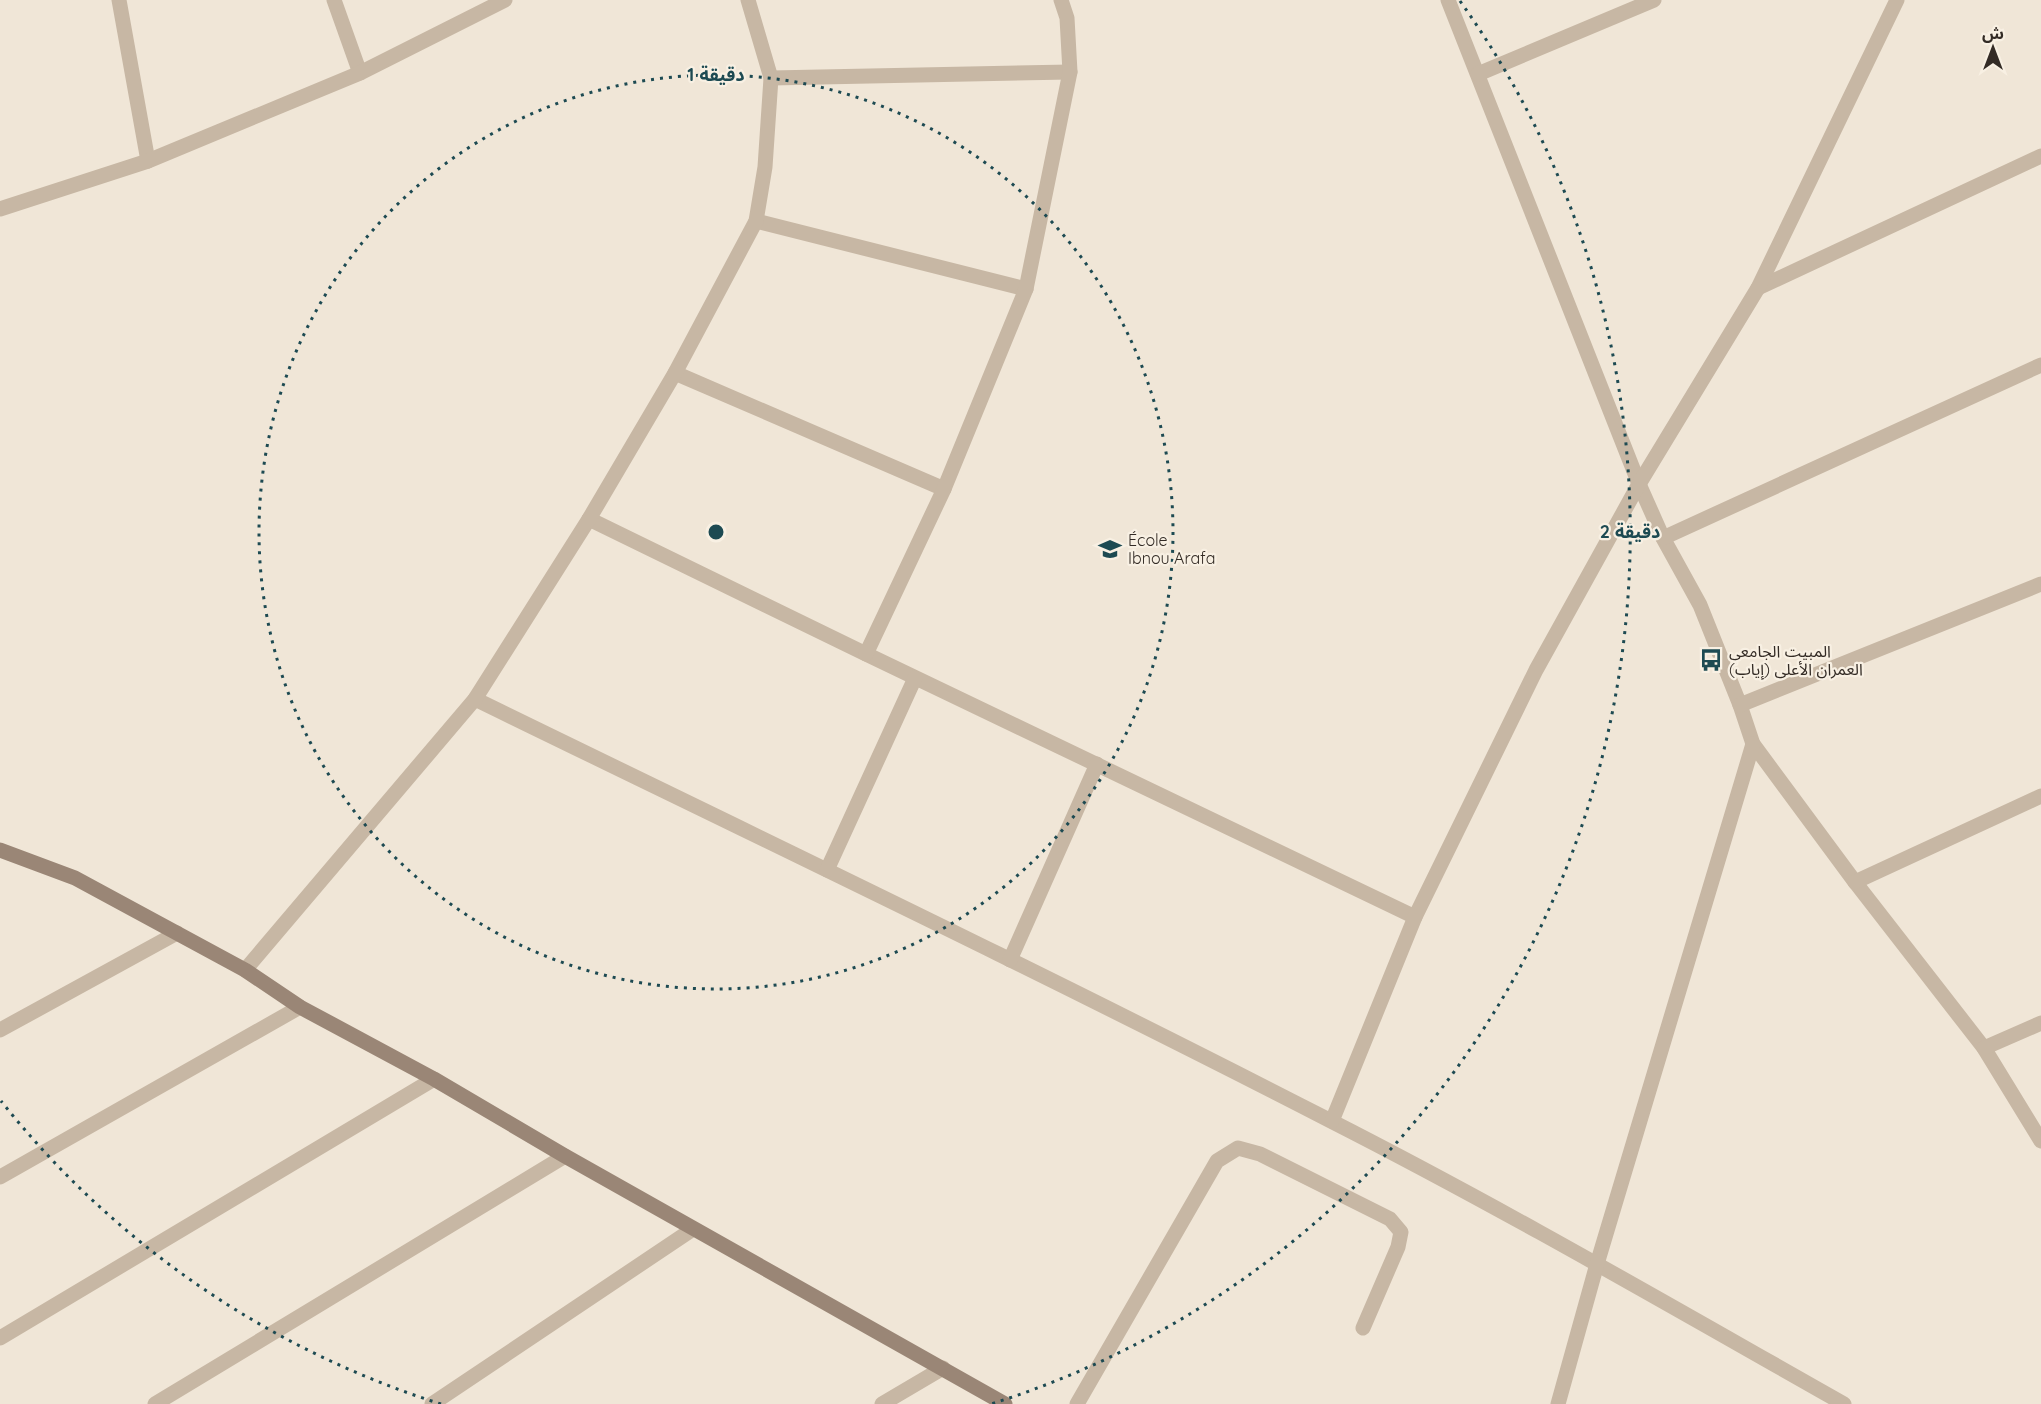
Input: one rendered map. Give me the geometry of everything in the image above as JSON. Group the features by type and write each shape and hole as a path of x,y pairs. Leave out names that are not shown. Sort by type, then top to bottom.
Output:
{"street":[{"path":"119,0 148,161"},
{"path":"334,0 360,73"},
{"path":"0,209 148,161 360,73 505,0"},
{"path":"245,970 475,699 589,519 675,374 756,221 765,167 771,78 748,0"},
{"path":"866,654 944,489 1026,289 1070,72 1067,18 1061,0"},
{"path":"1448,0 1639,484 1663,538 1700,605 1753,744 1855,882 1984,1048 2041,1141"},
{"path":"1478,74 1654,0"},
{"path":"1332,1121 1415,916 1536,670 1639,484 1758,288 1897,0"},
{"path":"771,78 1070,72"},
{"path":"1758,288 2041,156"},
{"path":"756,221 1026,289"},
{"path":"1663,538 2041,365"},
{"path":"675,374 944,489"},
{"path":"589,519 1096,765 1415,916"},
{"path":"1740,705 2041,584"},
{"path":"826,870 915,678"},
{"path":"475,699 1010,960 1332,1121 1597,1264 1844,1404"},
{"path":"1558,1404 1597,1264 1753,744"},
{"path":"1010,960 1096,765"},
{"path":"1855,882 2041,796"},
{"path":"0,850 75,878 245,970 300,1006 434,1079 693,1229 1005,1404"},
{"path":"0,1030 177,933"},
{"path":"0,1177 300,1006"},
{"path":"1984,1048 2041,1023"},
{"path":"0,1338 434,1079"},
{"path":"1077,1404 1217,1161 1238,1148 1260,1154 1390,1220 1401,1232 1398,1247 1363,1328"},
{"path":"155,1404 565,1156"},
{"path":"432,1404 693,1229"},
{"path":"882,1404 943,1368"}],"place":[{"name":"École Ibnou Arafa","path":"1110,549"},
{"name":"المبيت الجامعي العمران الأعلى (إياب)","path":"1711,660"}]}
